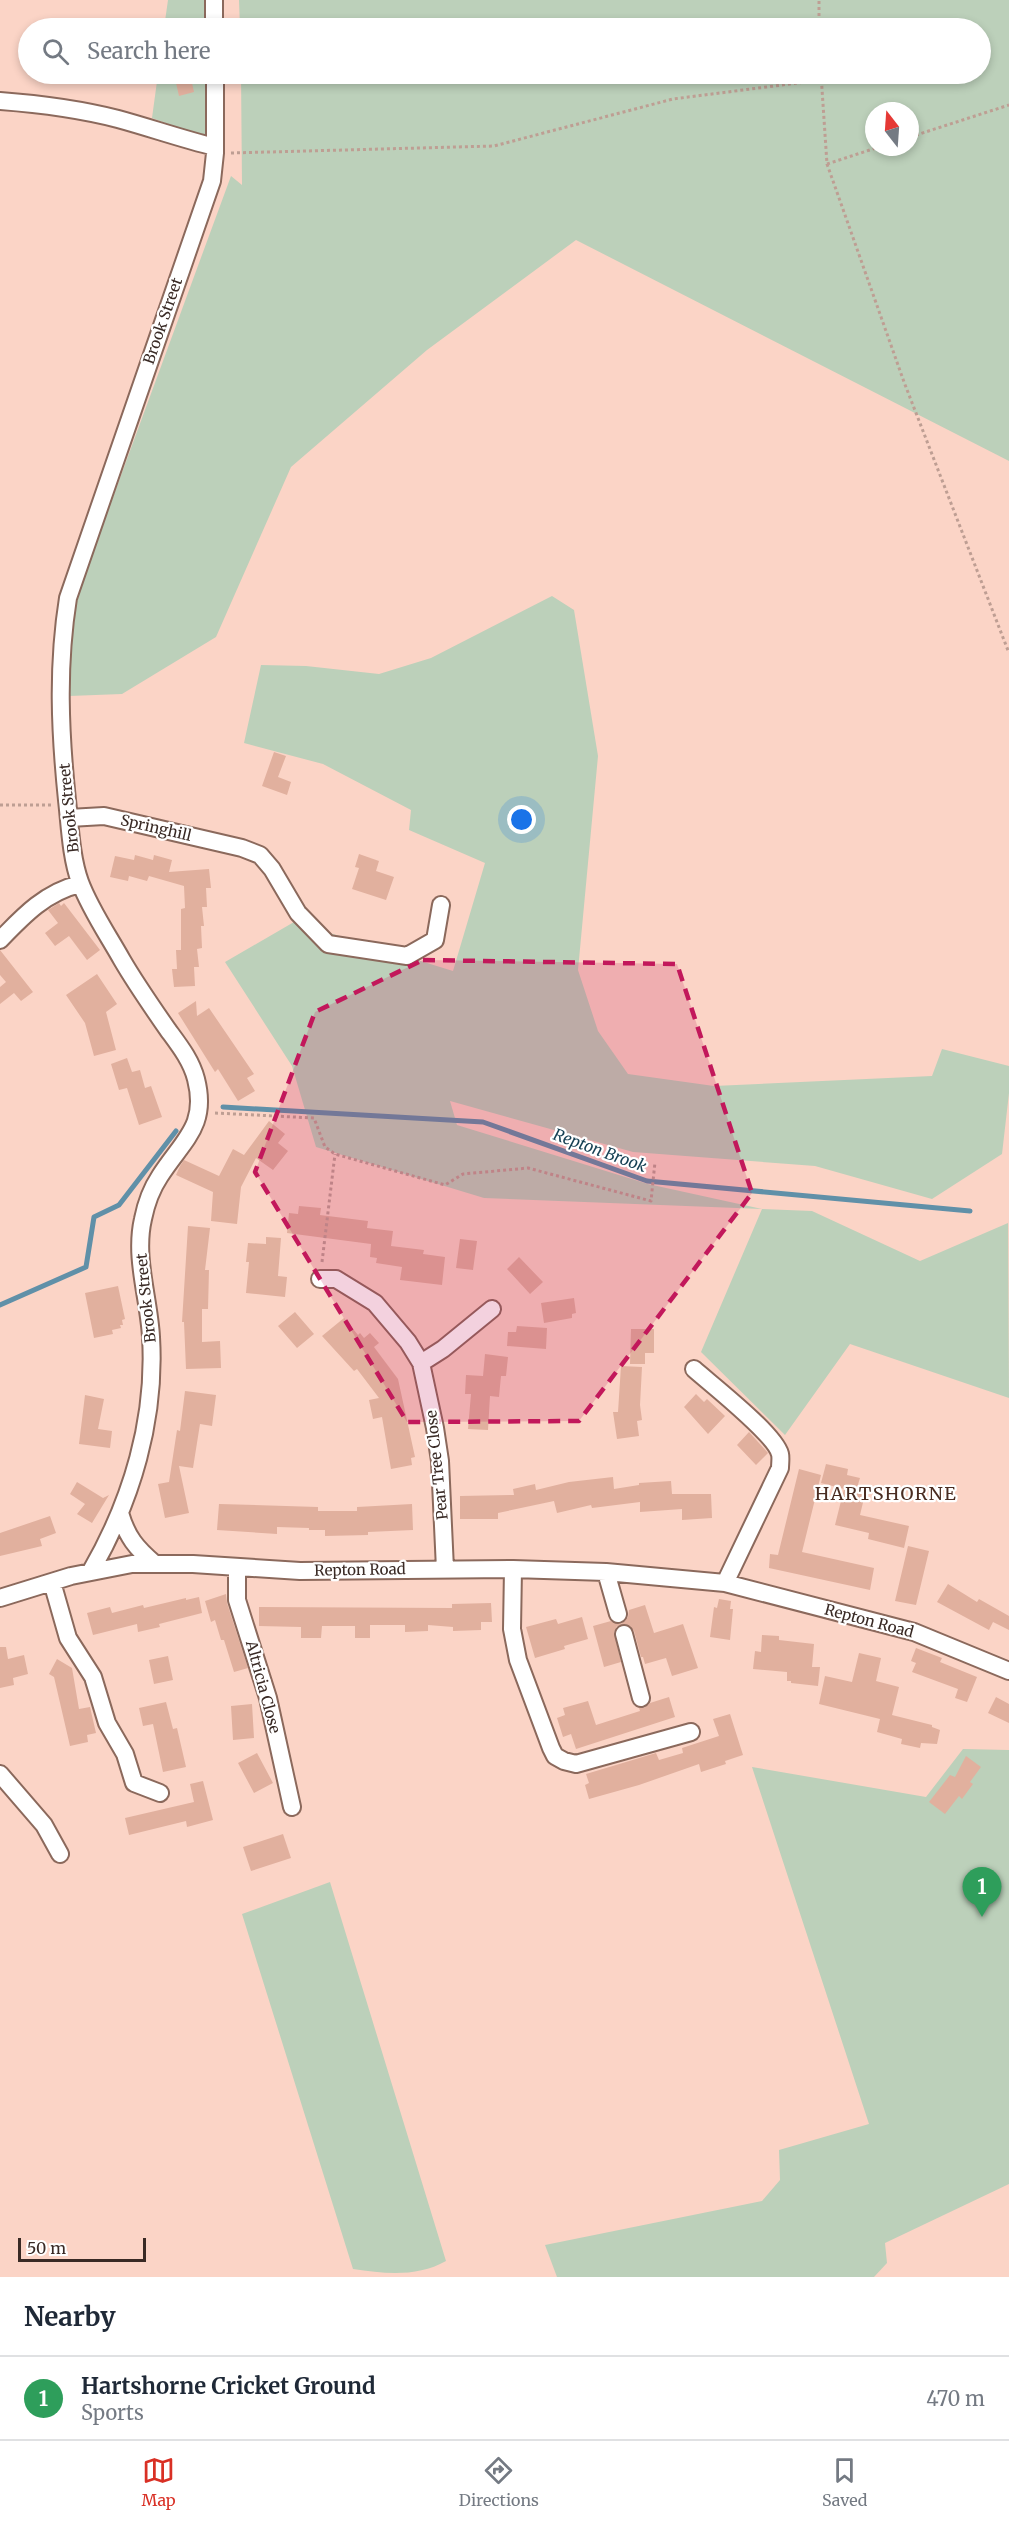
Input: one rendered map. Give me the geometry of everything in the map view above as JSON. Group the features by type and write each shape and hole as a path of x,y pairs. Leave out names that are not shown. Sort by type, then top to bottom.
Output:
{"street":[{"path":"214,0 214,18"},
{"name":"Brook Street","path":"91,1571 120,1513 146,1430 151,1404 151,1336 141,1263 140,1236 143,1220 158,1178 193,1130 200,1096 195,1074 186,1054 126,966 80,884 68,812 60,699 61,644 68,598 212,181 215,150 215,84"},
{"path":"0,101 45,104 117,119 215,150"},
{"name":"Springhill","path":"68,812 104,816 242,848 260,855 272,869 298,913 328,944 407,956 435,939 441,905"},
{"path":"0,940 21,918 48,896 64,888 80,884"},
{"name":"Pear Tree Close","path":"320,1279 336,1280 375,1303 408,1342 421,1363 440,1461 445,1569"},
{"path":"421,1363 492,1309"},
{"path":"694,1369 752,1421 776,1445 781,1455 780,1468 725,1583"},
{"path":"120,1513 126,1533 142,1553 155,1564"},
{"name":"Repton Road","path":"0,1598 91,1571 132,1564 193,1564 300,1571 513,1569 606,1572 725,1583 915,1632 1009,1671"},
{"name":"Altricia Close","path":"237,1568 237,1600 268,1698 292,1807"},
{"path":"513,1569 513,1644 545,1737 555,1756 576,1764 691,1732"},
{"path":"606,1572 618,1614"},
{"path":"52,1582 68,1638 93,1677 107,1723 125,1754 134,1783 160,1793"},
{"path":"624,1634 641,1698"},
{"path":"0,1774 44,1825 60,1854"}],"path":[{"path":"819,0 819,18"},
{"path":"215,150 494,146 672,99 790,84"},
{"path":"821,84 827,164 904,382 1009,653"},
{"path":"919,134 1009,105"},
{"path":"827,164 865,152"},
{"path":"0,805 68,812"},
{"path":"198,1113 314,1118 325,1147 335,1154 445,1185 463,1174 528,1168 651,1201 655,1162"},
{"path":"320,1279 335,1154"}],"highlighted area":[{"path":"423,960 677,964 752,1193 579,1421 407,1422 255,1172 315,1012"}],"green space":[{"path":"168,0 204,0 205,18 165,18"},
{"path":"239,0 1009,0 1009,461 576,240 427,350 291,467 216,637 122,694 69,696 70,643 77,595 231,176 242,185 241,84 991,84 991,18 240,18"},
{"path":"157,84 205,84 206,138 152,118"},
{"path":"552,596 574,610 598,756 578,970 598,1031 628,1074 714,1086 932,1076 942,1049 1009,1066 1009,1093 1002,1154 932,1199 815,1166 633,1152 450,1101 457,1125 648,1184 762,1209 484,1198 316,1147 292,1066 225,962 294,922 453,971 485,863 409,830 411,810 323,764 244,743 261,665 306,666 379,674 431,658"},
{"path":"762,1209 812,1211 920,1261 1008,1223 1009,1398 850,1344 785,1435 701,1352"},
{"path":"963,1749 1009,1750 1009,2184 885,2243 887,2263 874,2277 557,2277 545,2245 762,2201 780,2180 779,2150 869,2124 752,1767 926,1797"},
{"path":"330,1882 446,2261 424,2270 390,2273 353,2269 242,1914"}],"building":[{"path":"176,84 192,84 194,92 179,96"},
{"path":"274,752 286,756 278,777 291,782 287,795 262,786"},
{"path":"359,854 379,861 376,871 394,877 386,900 352,889 359,868 355,867"},
{"path":"135,855 153,860 154,855 172,860 169,872 209,869 211,888 206,888 207,907 202,907 204,926 201,926 202,948 197,949 199,967 194,967 195,986 174,987 172,969 177,969 176,950 181,950 181,909 185,908 184,886 149,876 147,881 129,876 128,881 110,877 115,856 134,860"},
{"path":"59,903 61,906 64,903 100,950 87,960 69,936 55,946 45,933 58,923 48,910"},
{"path":"0,950 33,992 21,1001 14,993 0,1004 0,987 6,982 0,975"},
{"path":"97,974 117,1004 106,1012 116,1050 94,1056 85,1023 66,995"},
{"path":"196,1001 197,1016 209,1008 254,1074 247,1078 255,1091 238,1101 218,1069 215,1072 178,1013"},
{"path":"127,1058 132,1072 140,1070 145,1088 151,1086 162,1117 139,1125 127,1088 119,1090 111,1064"},
{"path":"269,1121 285,1134 278,1143 288,1151 273,1170 256,1158 241,1187 237,1224 211,1221 213,1192 176,1175 180,1166 184,1160 219,1176 233,1149 244,1155"},
{"path":"299,1206 321,1208 320,1215 368,1221 367,1228 393,1231 391,1246 424,1250 423,1254 445,1257 442,1285 400,1280 402,1267 376,1263 377,1258 370,1257 371,1244 287,1233 289,1213 298,1214"},
{"path":"188,1226 210,1228 205,1270 209,1270 208,1309 202,1309 202,1342 220,1341 221,1368 186,1369 184,1322 182,1322"},
{"path":"266,1237 281,1238 278,1276 287,1277 285,1297 246,1293 248,1243 266,1244"},
{"path":"460,1239 477,1241 473,1270 456,1268"},
{"path":"519,1257 543,1282 530,1294 507,1269"},
{"path":"118,1286 125,1319 122,1320 123,1325 120,1325 121,1328 112,1330 113,1334 94,1338 85,1293"},
{"path":"574,1298 576,1313 572,1314 572,1318 544,1323 541,1303"},
{"path":"295,1312 314,1334 297,1348 278,1326"},
{"path":"344,1318 358,1335 360,1333 364,1338 370,1333 379,1343 374,1347 398,1379 415,1457 411,1458 412,1465 391,1469 382,1417 373,1419 369,1400 379,1398 357,1369 354,1371 322,1336"},
{"path":"517,1326 547,1328 546,1349 507,1346 508,1332 516,1332"},
{"path":"631,1329 654,1329 654,1353 645,1353 645,1364 630,1364"},
{"path":"485,1354 508,1357 506,1376 501,1376 499,1397 490,1396 488,1430 468,1429 471,1394 465,1394 466,1375 483,1376"},
{"path":"621,1366 642,1367 640,1405 642,1420 637,1421 639,1436 617,1439 613,1412 618,1412"},
{"path":"185,1391 216,1395 212,1426 200,1424 193,1468 179,1466 189,1513 165,1518 158,1484 169,1482 177,1430 180,1431"},
{"path":"696,1394 704,1402 707,1399 725,1416 708,1434 684,1407"},
{"path":"85,1395 104,1399 98,1429 112,1431 110,1448 79,1444"},
{"path":"749,1432 768,1453 756,1465 737,1445"},
{"path":"826,1464 848,1469 847,1475 860,1478 856,1491 865,1494 860,1515 909,1526 904,1548 868,1539 869,1533 835,1525 844,1489 821,1483"},
{"path":"799,1469 821,1475 802,1552 874,1568 870,1590 769,1568 770,1554 778,1555"},
{"path":"613,1477 614,1489 639,1485 639,1483 671,1481 672,1494 711,1494 712,1518 682,1520 682,1509 640,1512 640,1502 592,1508 591,1505 557,1513 554,1501 498,1513 498,1519 460,1519 460,1496 514,1495 513,1489 535,1484 536,1490 569,1482"},
{"path":"77,1482 103,1498 109,1495 92,1523 77,1514 85,1504 70,1494"},
{"path":"219,1504 318,1507 318,1511 357,1511 357,1507 412,1504 413,1530 368,1532 368,1535 325,1536 325,1530 309,1530 309,1528 277,1527 277,1534 217,1530"},
{"path":"50,1516 56,1533 40,1539 42,1546 0,1556 0,1533"},
{"path":"908,1546 929,1551 916,1605 895,1601"},
{"path":"948,1584 977,1602 979,1599 1009,1616 1009,1630 993,1622 989,1630 937,1602"},
{"path":"226,1594 248,1668 234,1672 224,1640 221,1640 215,1620 211,1622 205,1601"},
{"path":"199,1597 202,1613 138,1632 137,1624 93,1635 87,1613 110,1607 112,1613 143,1605 144,1608"},
{"path":"719,1599 731,1601 730,1609 733,1609 730,1640 710,1637 714,1607 717,1608"},
{"path":"491,1603 492,1622 481,1622 481,1630 453,1631 453,1627 428,1625 428,1631 405,1632 405,1625 370,1625 370,1638 355,1638 355,1626 322,1626 321,1638 301,1638 301,1627 259,1626 259,1607 452,1608 452,1604"},
{"path":"645,1605 654,1633 683,1624 698,1668 672,1676 666,1658 645,1664 634,1631 626,1624 617,1626 614,1632 621,1662 604,1667 593,1626 611,1621 621,1624 628,1617 629,1610"},
{"path":"582,1617 588,1639 535,1658 526,1627 556,1619 558,1624"},
{"path":"762,1635 779,1636 779,1640 814,1644 812,1667 820,1667 818,1686 791,1683 787,1681 787,1672 753,1669 755,1651 761,1652"},
{"path":"0,1647 6,1647 8,1659 24,1655 28,1674 13,1678 14,1685 0,1688"},
{"path":"916,1648 942,1658 940,1662 977,1677 967,1702 955,1698 958,1689 912,1672 916,1663 911,1661"},
{"path":"859,1653 881,1658 876,1681 899,1687 892,1715 932,1725 940,1730 937,1744 921,1743 920,1748 901,1744 902,1739 877,1732 880,1719 819,1704 825,1676 852,1682"},
{"path":"168,1656 173,1680 154,1684 149,1660"},
{"path":"57,1659 72,1668 79,1709 90,1707 96,1733 87,1735 88,1742 70,1746 54,1677 49,1674"},
{"path":"669,1697 675,1717 576,1749 571,1734 563,1737 557,1718 565,1715 563,1708 588,1701 596,1725 640,1711 639,1708"},
{"path":"996,1697 1009,1704 1009,1723 988,1713"},
{"path":"166,1702 173,1729 177,1728 186,1767 163,1772 153,1724 143,1726 139,1708"},
{"path":"252,1704 254,1738 233,1740 231,1706"},
{"path":"730,1714 743,1755 725,1761 726,1764 701,1772 699,1764 639,1785 589,1799 585,1785 589,1783 586,1774 656,1753 659,1760 683,1753 682,1748 719,1736 713,1719"},
{"path":"257,1753 273,1783 254,1793 238,1763"},
{"path":"966,1756 981,1767 970,1782 973,1784 962,1799 959,1796 945,1814 929,1802 950,1775 955,1777"},
{"path":"203,1781 213,1820 187,1827 186,1821 129,1835 125,1818 194,1802 190,1784"},
{"path":"283,1834 291,1858 251,1871 243,1847"}],"waterway":[{"name":"Repton Brook","path":"223,1107 483,1122 647,1181 970,1211"},
{"name":"Repton Brook","path":"0,1305 86,1267 94,1217 119,1205 176,1131"}],"place":[{"name":"Hartshorne Cricket Ground","path":"982,1917"}],"district":[{"name":"HARTSHORNE","path":"886,1494"}]}
